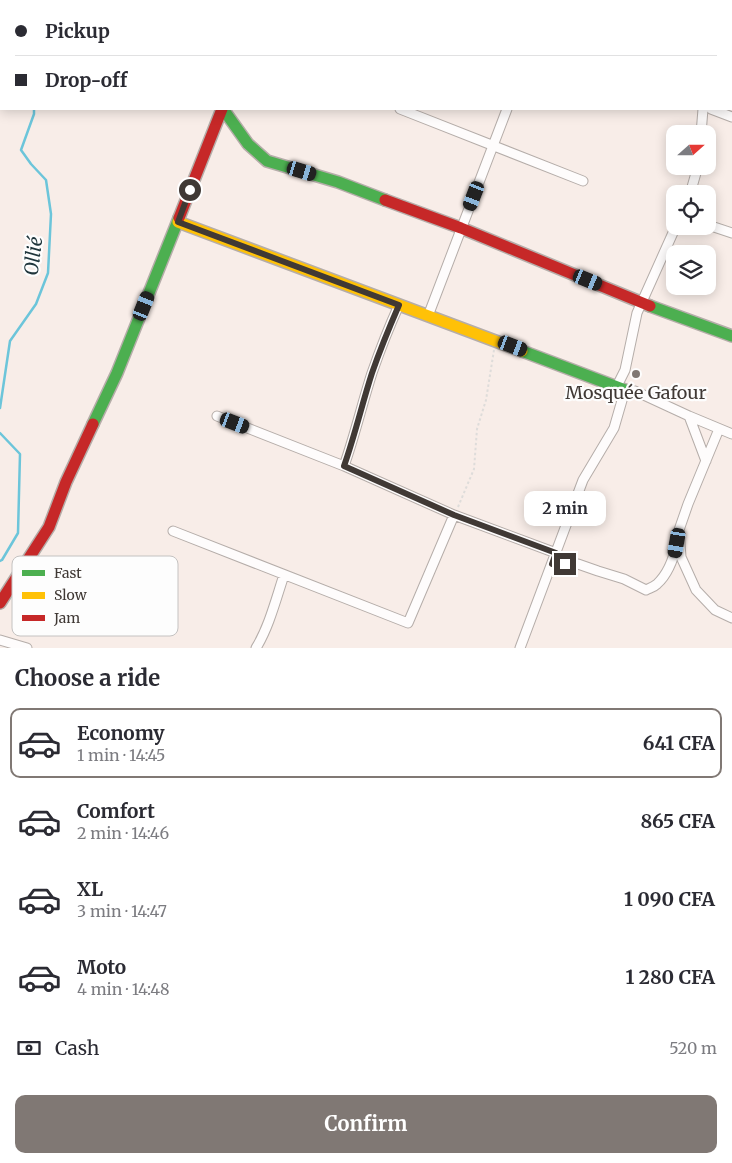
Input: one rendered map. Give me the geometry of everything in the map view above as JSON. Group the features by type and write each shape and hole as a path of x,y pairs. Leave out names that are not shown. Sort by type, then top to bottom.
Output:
{"street":[{"path":"30,556 49,526 66,482 118,373 223,110"},
{"path":"224,110 248,144 267,160 338,182 461,228 642,303 732,336"},
{"path":"403,110 583,182"},
{"path":"428,316 507,110"},
{"path":"702,125 703,110"},
{"path":"714,110 732,117"},
{"path":"178,222 621,388 635,391 732,434"},
{"path":"716,228 732,233"},
{"path":"520,648 583,480 614,428 637,313 672,235"},
{"path":"344,466 351,448 371,374 384,337 399,305"},
{"path":"217,416 344,466 454,515 556,553"},
{"path":"689,416 706,461"},
{"path":"552,564 578,564 624,579 646,590 656,586 674,556 679,530 688,504 719,429"},
{"path":"174,531 284,576 408,623 454,515"},
{"path":"679,530 682,557 696,590 715,610 732,618"},
{"path":"256,648 260,642 284,576"},
{"path":"0,603 12,584"},
{"path":"0,640 27,648"}],"path":[{"path":"454,515 474,469 477,429 486,400 495,340"}],"waterway":[{"name":"Ollié","path":"0,408 10,341 36,304 48,273 51,214 46,180 21,150 34,110"},
{"name":"Ollié","path":"0,433 20,454 18,533 0,561"}],"traffic: fast":[{"path":"224,110 248,144 267,161 338,182 385,200"},
{"path":"93,424 117,373 179,218"},
{"path":"650,306 732,336"},
{"path":"522,351 625,390"}],"traffic: slow":[{"path":"178,222 522,351"}],"traffic: jam":[{"path":"179,218 222,110"},
{"path":"385,200 461,228 650,306"},
{"path":"30,556 49,527 66,482 93,424"},
{"path":"0,603 12,584"}],"place":[{"name":"Mosquée Gafour","path":"636,374"}],"route":[{"path":"190,190 178,222 399,305 384,337 371,374 351,448 344,466 454,515 556,553 552,564 565,564"}]}
